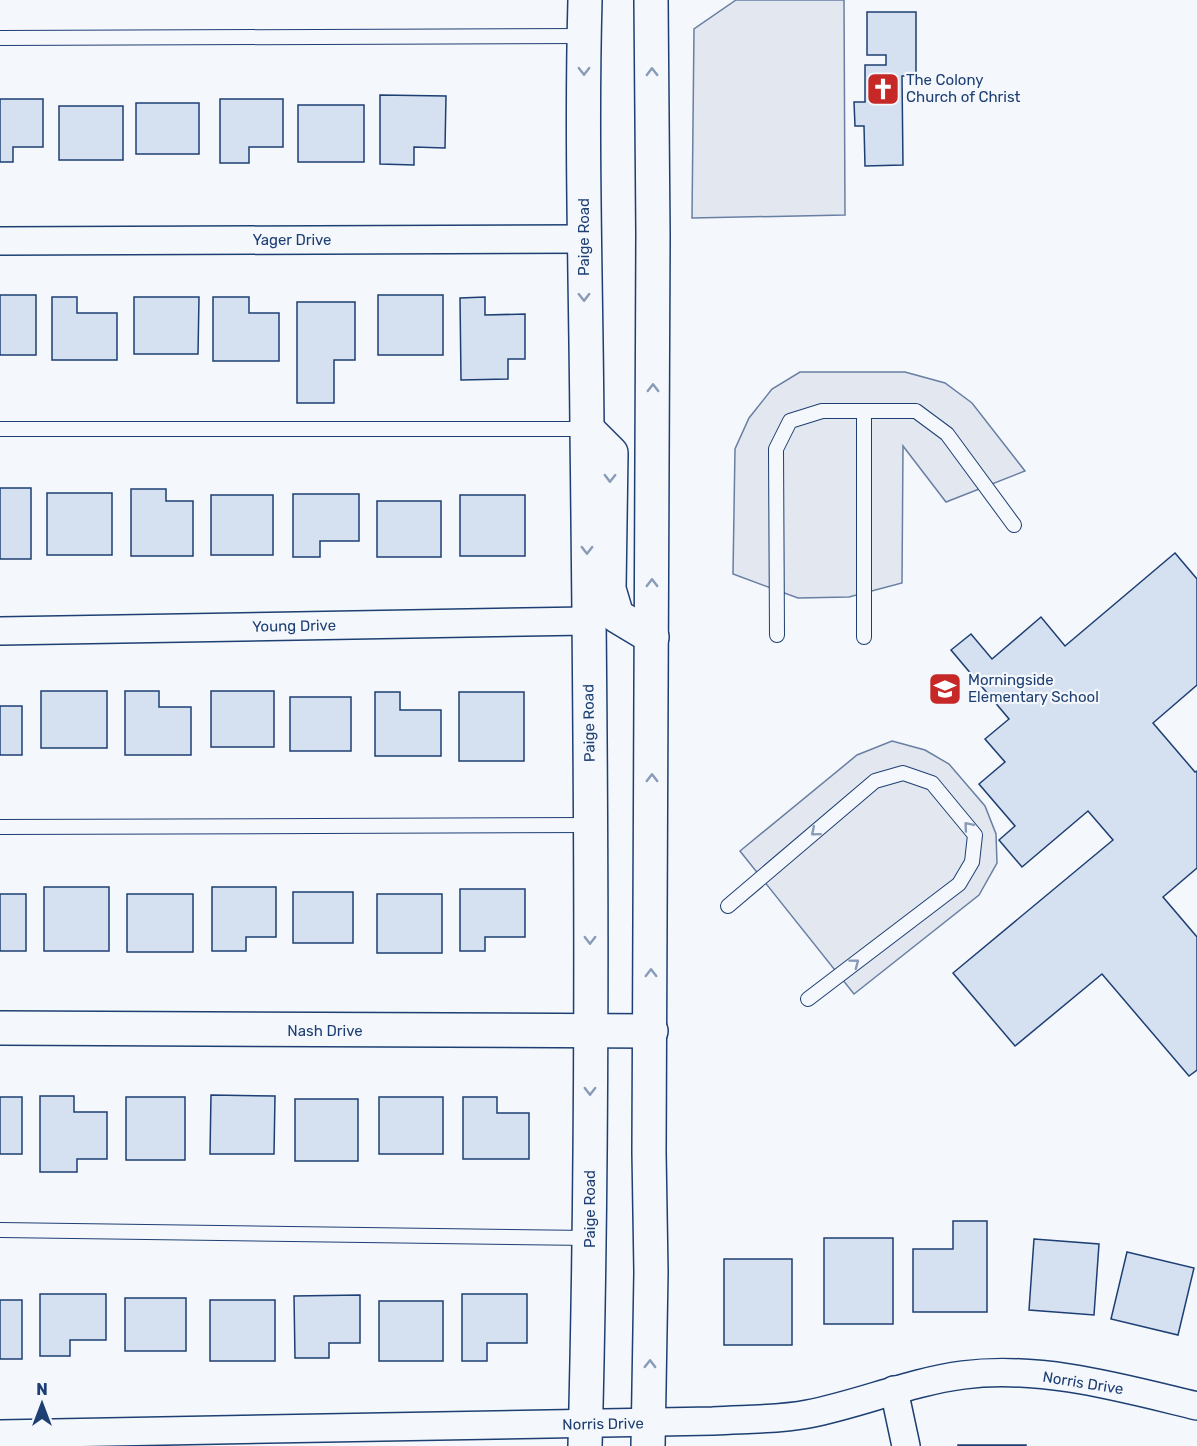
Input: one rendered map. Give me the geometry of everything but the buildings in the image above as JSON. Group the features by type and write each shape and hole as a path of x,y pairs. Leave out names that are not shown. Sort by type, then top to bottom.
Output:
{"main road":[{"path":"649,1434 653,188 651,9"},
{"name":"Paige Road","path":"585,17 583,239 590,825 590,1238 586,1435"},
{"path":"587,429 611,453 609,590 617,616 652,637"},
{"name":"Nash Drive","path":"0,1028 651,1031"}],"street":[{"name":"Yager Drive","path":"0,241 583,239"},
{"name":"Young Drive","path":"0,631 587,621"},
{"name":"Norris Drive","path":"0,1434 649,1434 713,1421 807,1414 894,1390 964,1375 1046,1376 1099,1383 1197,1406"},
{"path":"894,1390 906,1446"}],"lane":[{"path":"0,38 585,17"},
{"path":"777,635 776,448 790,421 822,411 916,411 947,434 1014,525"},
{"path":"864,411 864,637"},
{"path":"0,429 587,429"},
{"path":"729,906 875,781 903,773 932,783 975,835 972,862 959,884 808,999"},
{"path":"0,827 590,825"},
{"path":"0,1230 590,1238"}],"shaded area":[{"path":"736,0 844,0 845,215 692,218 694,29"},
{"path":"800,372 905,372 945,383 972,403 1025,471 946,502 903,446 902,583 849,597 798,598 733,574 735,449 749,418 772,389"},
{"path":"892,741 925,750 949,764 985,806 996,834 997,863 979,895 854,994 740,851 857,755"}],"place":[{"name":"The Colony Church of Christ","path":"883,89"},
{"name":"Morningside Elementary School","path":"945,689"}]}
